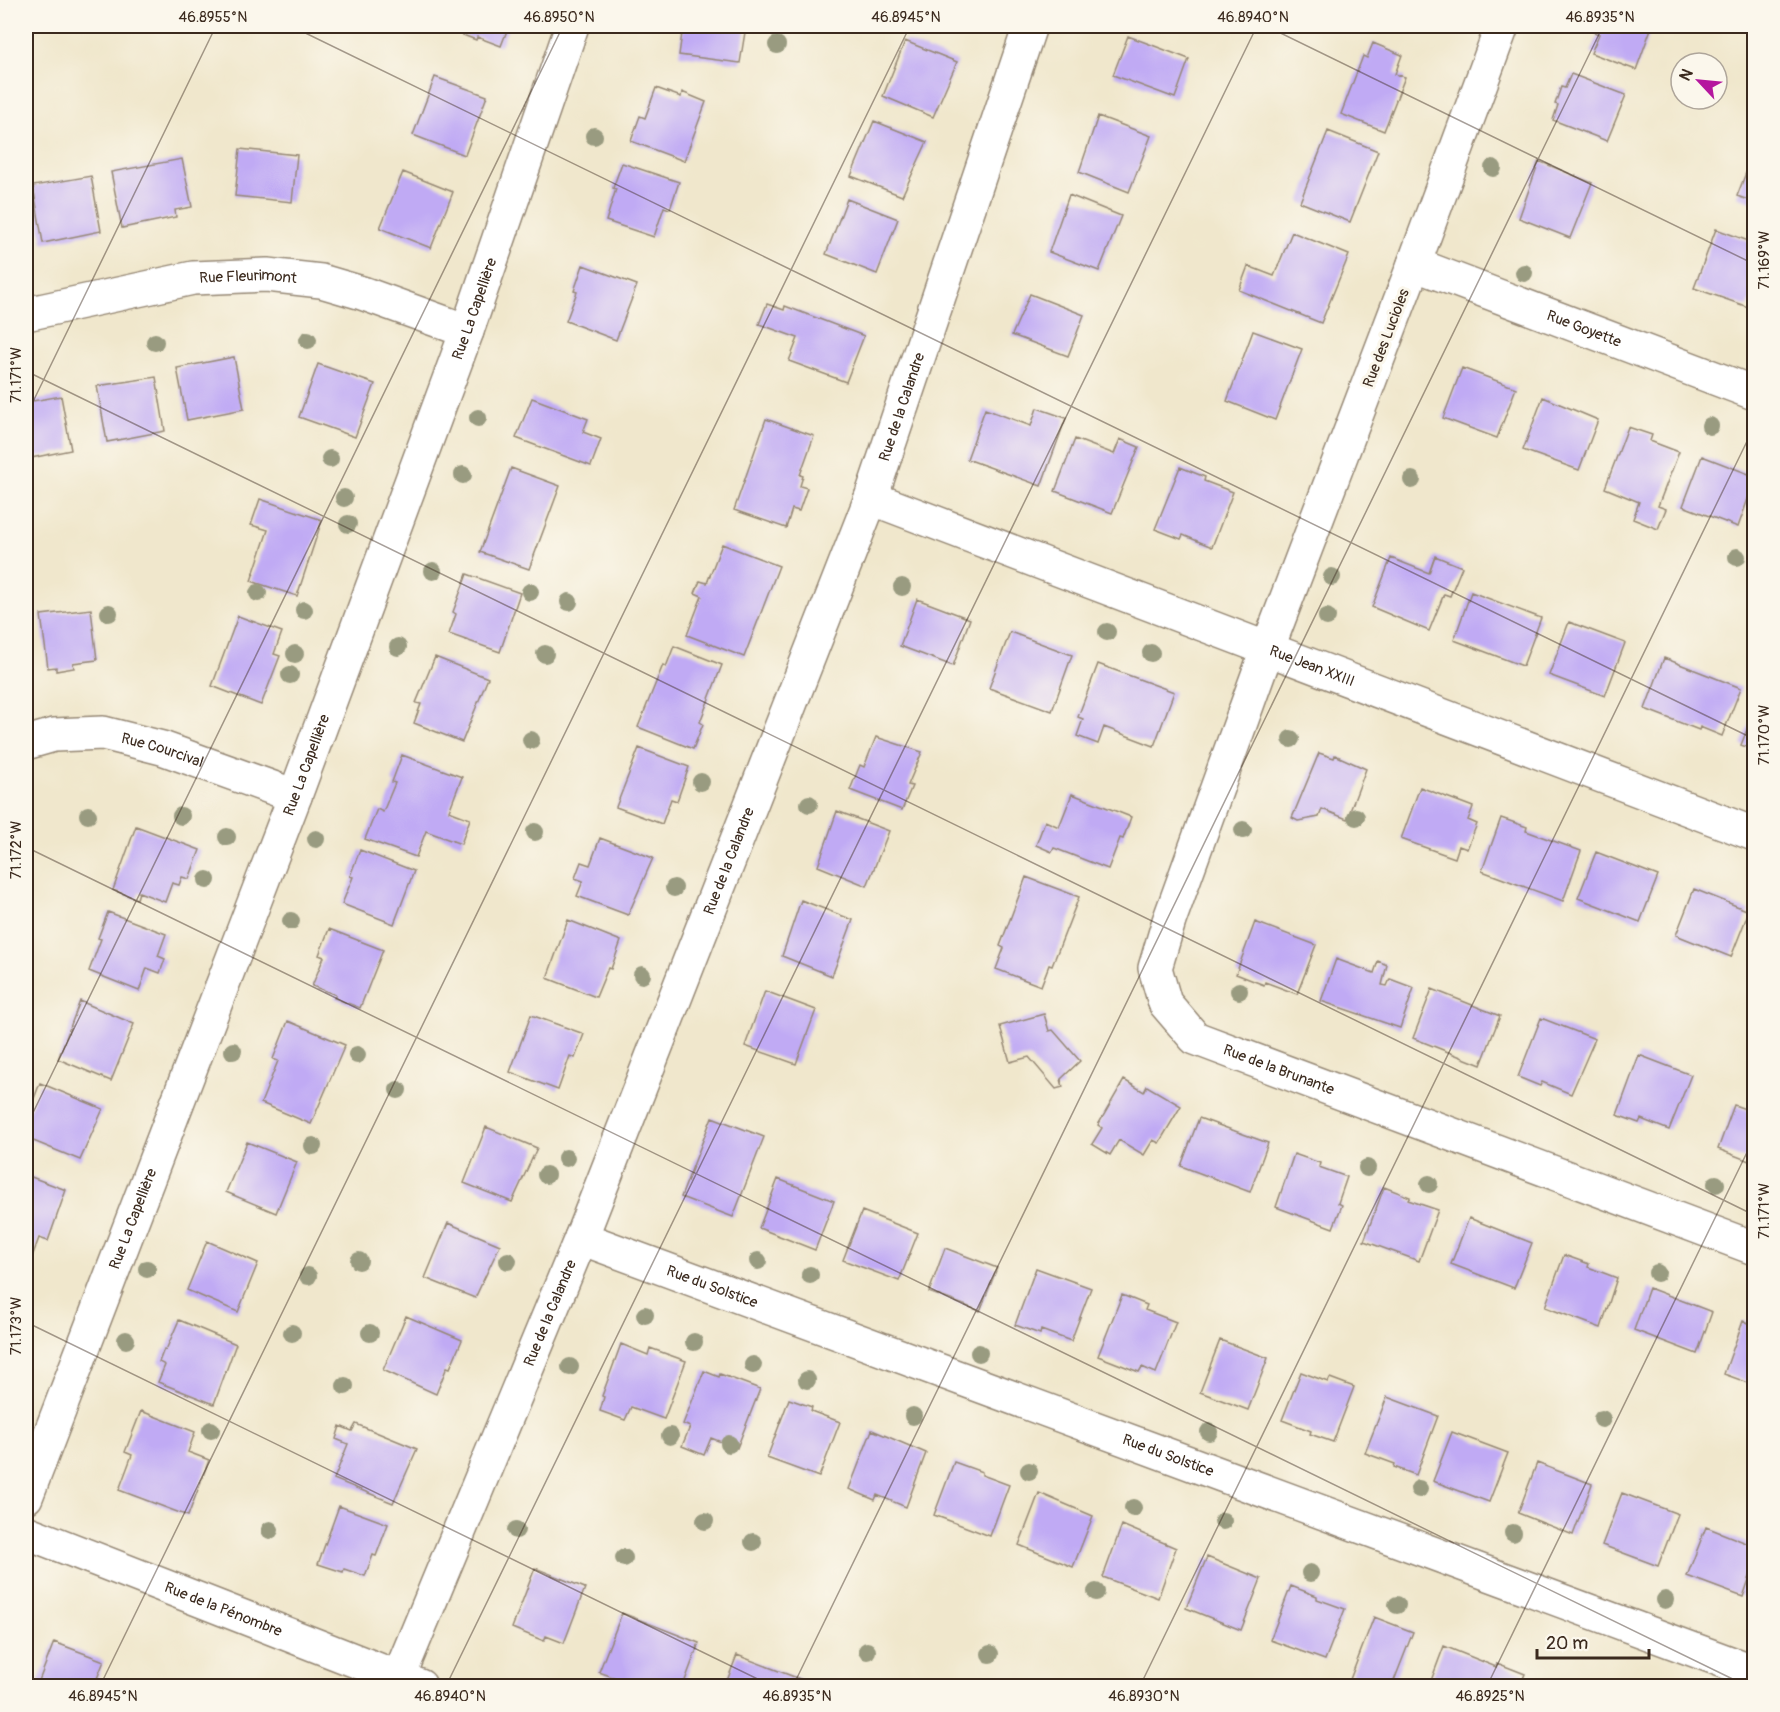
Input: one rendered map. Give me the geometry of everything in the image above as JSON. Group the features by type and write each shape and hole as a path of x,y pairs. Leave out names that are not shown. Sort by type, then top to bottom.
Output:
{"street":[{"name":"Rue La Capellière","path":"26,1497 295,796 467,331 572,26"},
{"name":"Rue de la Calandre","path":"404,1684 871,498 1030,26"},
{"name":"Rue des Lucioles","path":"1267,650 1502,26"},
{"name":"Rue Goyette","path":"1414,264 1755,393"},
{"name":"Rue Fleurimont","path":"26,315 193,278 267,275 321,281 362,293 467,331"},
{"name":"Rue Jean XXIII","path":"871,498 1755,834"},
{"name":"Rue de la Brunante","path":"1267,650 1169,921 1155,968 1165,1003 1195,1038 1755,1248"},
{"name":"Rue Courcival","path":"26,742 54,735 103,733 162,748 295,796"},
{"name":"Rue du Solstice","path":"581,1238 1755,1672"},
{"name":"Rue de la Pénombre","path":"26,1532 404,1684"}],"building":[{"path":"452,26 514,26 512,30 508,28 501,46 450,30"},
{"path":"683,26 746,26 740,63 679,55"},
{"path":"1588,26 1652,26 1636,70 1591,53 1599,34 1586,29"},
{"path":"1128,36 1189,59 1175,98 1113,75"},
{"path":"905,41 957,62 933,117 883,96"},
{"path":"1373,43 1402,55 1395,74 1405,77 1384,131 1341,114 1363,56 1367,58"},
{"path":"1571,74 1626,95 1607,141 1553,120 1558,105 1555,104 1561,87 1565,88"},
{"path":"435,77 487,96 465,155 413,135"},
{"path":"656,88 681,97 682,92 706,102 684,161 631,141 640,116 645,118"},
{"path":"1098,116 1151,136 1129,192 1079,172"},
{"path":"874,121 927,142 902,196 851,176"},
{"path":"1328,131 1378,151 1350,222 1300,202"},
{"path":"240,149 297,155 292,202 235,196"},
{"path":"1754,152 1754,202 1737,196"},
{"path":"182,159 192,207 175,210 176,217 122,228 111,172"},
{"path":"1539,161 1592,183 1570,238 1519,218"},
{"path":"622,163 679,182 670,209 664,207 654,237 606,221 616,189 613,188"},
{"path":"403,172 453,192 431,248 380,228"},
{"path":"91,176 101,231 43,243 33,186"},
{"path":"1069,195 1121,216 1099,271 1049,252"},
{"path":"847,199 898,219 877,274 826,254"},
{"path":"1716,229 1754,243 1754,288 1748,307 1694,288"},
{"path":"1292,232 1349,255 1321,323 1239,290 1248,266 1274,276"},
{"path":"583,265 637,285 616,340 566,321 577,292 574,291"},
{"path":"1030,294 1084,315 1068,356 1012,335"},
{"path":"767,304 784,310 785,306 864,336 846,382 789,361 798,338 759,324"},
{"path":"1253,331 1302,349 1275,420 1227,401"},
{"path":"234,357 244,409 187,420 177,368"},
{"path":"318,364 375,384 355,437 299,417"},
{"path":"1462,368 1516,388 1497,438 1443,418"},
{"path":"156,377 165,431 107,442 97,386"},
{"path":"61,396 71,450 26,459 26,400"},
{"path":"1543,397 1598,420 1579,470 1523,450"},
{"path":"532,398 588,419 583,432 601,439 591,466 516,438"},
{"path":"1037,408 1066,418 1041,486 967,459 985,409 1031,426"},
{"path":"766,419 814,436 800,475 803,476 800,486 807,488 799,511 792,509 786,528 734,510"},
{"path":"1628,427 1652,435 1650,441 1679,452 1658,506 1666,509 1658,529 1633,519 1639,502 1605,488"},
{"path":"1075,439 1114,454 1120,439 1139,447 1112,513 1055,491"},
{"path":"1702,456 1754,476 1738,527 1683,506"},
{"path":"1180,467 1205,477 1204,481 1233,492 1212,547 1183,535 1181,539 1155,529"},
{"path":"511,468 560,486 529,569 480,552"},
{"path":"260,499 322,520 297,596 251,581 268,530 251,525"},
{"path":"722,544 779,566 744,657 687,635 702,596 695,593 700,581 707,583"},
{"path":"1435,556 1462,567 1450,596 1444,594 1429,631 1372,607 1391,558 1429,573"},
{"path":"467,574 520,593 500,652 449,634 456,614 453,612"},
{"path":"1471,592 1541,618 1523,666 1454,640"},
{"path":"917,599 970,619 953,666 900,646"},
{"path":"91,609 97,660 73,663 74,668 56,671 56,667 48,668 41,615"},
{"path":"238,616 282,632 274,654 280,656 261,705 212,686"},
{"path":"1569,622 1625,643 1605,696 1549,675"},
{"path":"1010,632 1072,655 1052,711 989,688"},
{"path":"674,646 722,665 700,722 703,724 693,749 638,727 663,665 666,667"},
{"path":"435,657 488,678 462,742 414,723 421,704 416,703"},
{"path":"1664,658 1741,688 1722,736 1700,727 1699,730 1645,709"},
{"path":"1098,664 1174,692 1154,746 1104,727 1098,744 1077,736 1083,719 1078,717"},
{"path":"1754,712 1754,750 1741,745"},
{"path":"876,737 922,752 908,785 912,786 902,810 850,790 860,765 864,767"},
{"path":"639,748 689,767 677,801 671,799 662,824 616,807"},
{"path":"1319,753 1334,758 1335,755 1366,769 1347,819 1322,809 1319,817 1298,821 1292,818"},
{"path":"402,755 462,777 449,811 470,819 461,844 426,831 416,857 365,839 377,809 383,812 395,783 392,782"},
{"path":"1420,787 1473,807 1468,820 1477,824 1467,849 1459,846 1455,858 1401,839"},
{"path":"1072,794 1131,817 1108,869 1054,848 1052,852 1036,845 1045,821 1059,827"},
{"path":"837,811 889,831 867,886 818,866"},
{"path":"1501,818 1527,827 1526,831 1581,851 1563,901 1482,871"},
{"path":"136,826 200,850 189,879 182,877 179,885 172,883 165,902 139,892 137,899 113,890"},
{"path":"600,838 653,858 628,915 577,896 583,881 575,878 581,862 590,865"},
{"path":"360,850 414,871 394,924 342,904 353,877 350,876"},
{"path":"1596,852 1658,876 1640,922 1578,898"},
{"path":"1026,877 1079,897 1052,966 1049,965 1041,986 996,969 1004,948 1000,946"},
{"path":"1694,889 1749,911 1731,957 1676,935"},
{"path":"801,900 853,920 832,976 782,956"},
{"path":"108,912 166,934 158,956 165,959 160,973 147,968 139,991 89,971"},
{"path":"568,920 621,941 611,969 608,968 596,997 547,978"},
{"path":"1255,922 1316,945 1297,994 1236,974"},
{"path":"329,929 383,950 360,1008 334,998 336,995 312,986 324,957 319,955"},
{"path":"1336,959 1374,973 1378,961 1387,965 1382,985 1387,986 1390,979 1414,988 1400,1028 1321,1001"},
{"path":"1432,989 1500,1016 1481,1065 1413,1038"},
{"path":"765,991 816,1010 796,1064 745,1046"},
{"path":"80,1001 134,1024 111,1081 58,1059"},
{"path":"1044,1014 1049,1031 1053,1030 1080,1061 1061,1079 1063,1087 1056,1089 1029,1057 1010,1062 1000,1026"},
{"path":"531,1015 584,1034 575,1058 570,1056 558,1090 510,1072"},
{"path":"1541,1018 1595,1039 1571,1094 1542,1082 1540,1086 1518,1077"},
{"path":"288,1021 345,1045 311,1124 261,1103 278,1061 273,1059"},
{"path":"1639,1055 1691,1075 1669,1130 1641,1119 1639,1123 1617,1115"},
{"path":"1124,1080 1144,1092 1147,1086 1181,1106 1159,1143 1153,1140 1144,1155 1119,1140 1110,1155 1092,1144 1102,1128 1098,1125"},
{"path":"40,1083 103,1109 80,1160 26,1138 26,1119"},
{"path":"1734,1105 1754,1112 1754,1163 1718,1149"},
{"path":"712,1117 764,1137 733,1217 681,1197"},
{"path":"1199,1118 1268,1143 1250,1192 1181,1166"},
{"path":"486,1127 537,1148 512,1202 464,1183"},
{"path":"247,1142 297,1162 276,1213 226,1192"},
{"path":"1294,1154 1320,1163 1319,1167 1347,1177 1338,1203 1342,1205 1333,1228 1276,1207"},
{"path":"26,1175 66,1190 48,1241 39,1238 32,1257 26,1254"},
{"path":"778,1179 834,1201 815,1250 759,1228"},
{"path":"1384,1187 1410,1197 1408,1200 1438,1210 1419,1261 1364,1241"},
{"path":"862,1211 918,1233 899,1281 843,1260"},
{"path":"1469,1218 1532,1243 1514,1288 1451,1264"},
{"path":"448,1223 500,1245 475,1298 425,1278"},
{"path":"207,1241 258,1263 238,1312 187,1290"},
{"path":"945,1248 997,1268 980,1311 929,1292"},
{"path":"1564,1255 1617,1278 1601,1328 1545,1307"},
{"path":"1036,1268 1091,1288 1071,1341 1041,1330 1040,1334 1015,1325"},
{"path":"1649,1288 1712,1312 1697,1354 1634,1330"},
{"path":"1122,1295 1147,1305 1145,1310 1176,1322 1156,1373 1142,1367 1139,1372 1098,1356"},
{"path":"406,1316 462,1340 450,1368 447,1367 436,1394 383,1370"},
{"path":"179,1320 236,1344 214,1404 158,1382 165,1365 159,1362"},
{"path":"1743,1321 1754,1325 1754,1385 1724,1374"},
{"path":"1220,1340 1268,1358 1248,1410 1200,1392"},
{"path":"621,1344 648,1355 650,1348 686,1361 664,1419 631,1407 625,1420 600,1411 604,1397 602,1396"},
{"path":"704,1371 719,1377 720,1374 760,1389 737,1448 711,1438 704,1455 682,1446 690,1427 683,1424"},
{"path":"1301,1372 1328,1382 1330,1378 1354,1387 1333,1442 1282,1420"},
{"path":"1387,1397 1438,1416 1416,1475 1365,1453"},
{"path":"789,1399 812,1407 811,1411 840,1422 819,1477 767,1458"},
{"path":"141,1411 195,1432 188,1452 209,1460 188,1516 119,1490 132,1455 125,1452"},
{"path":"356,1424 417,1449 393,1503 334,1479 348,1444 336,1439 340,1426 352,1431"},
{"path":"872,1430 926,1453 906,1507 877,1495 875,1500 849,1489"},
{"path":"1452,1432 1508,1453 1489,1502 1433,1481"},
{"path":"954,1462 1009,1485 990,1536 934,1515"},
{"path":"1537,1463 1592,1484 1573,1535 1518,1513"},
{"path":"1039,1493 1093,1516 1073,1567 1019,1545"},
{"path":"1622,1493 1678,1514 1658,1566 1602,1545"},
{"path":"339,1506 388,1524 376,1556 373,1555 365,1576 318,1564"},
{"path":"1122,1525 1176,1548 1158,1598 1103,1577"},
{"path":"1706,1527 1754,1546 1754,1565 1743,1597 1687,1576"},
{"path":"1207,1557 1261,1579 1241,1630 1186,1608"},
{"path":"535,1568 585,1588 564,1643 546,1636 544,1641 512,1628"},
{"path":"1291,1586 1345,1609 1325,1660 1270,1640"},
{"path":"622,1613 699,1643 683,1686 638,1686 599,1672"},
{"path":"1374,1617 1413,1632 1392,1686 1362,1686 1349,1682"},
{"path":"54,1642 104,1661 94,1686 37,1686"},
{"path":"1444,1646 1496,1667 1497,1663 1525,1674 1520,1686 1429,1686"},
{"path":"737,1655 818,1686 725,1686"}]}
